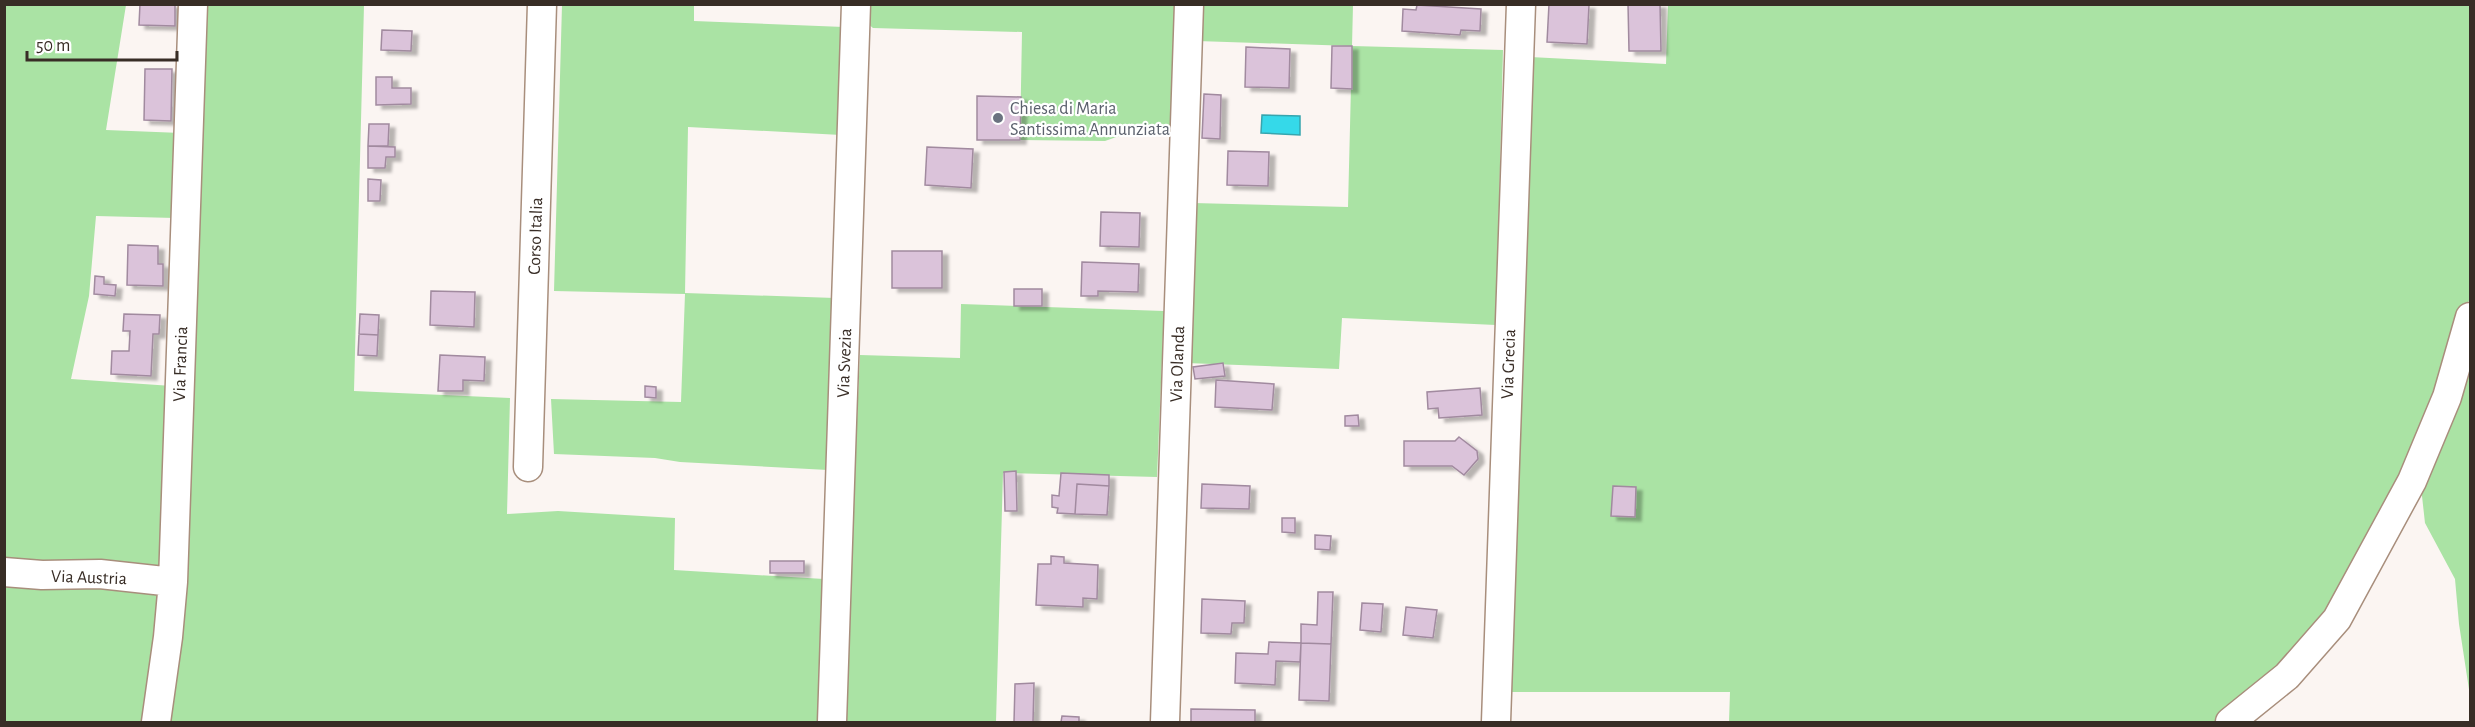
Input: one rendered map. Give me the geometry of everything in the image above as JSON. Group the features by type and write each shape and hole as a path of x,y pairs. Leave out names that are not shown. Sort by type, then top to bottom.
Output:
{"street":[{"name":"Via Francia","path":"156,723 173,582 193,4"},
{"name":"Corso Italia","path":"528,467 542,4"},
{"name":"Via Svezia","path":"832,723 856,4"},
{"name":"Via Olanda","path":"1165,723 1189,4"},
{"name":"Via Grecia","path":"1496,723 1521,4"},
{"path":"2230,723 2288,676 2337,618 2412,481 2447,397 2470,317"},
{"name":"Via Austria","path":"4,572 42,575 100,574 173,582"}],"green space":[{"path":"4,5 126,5 106,130 181,133 175,218 96,216 89,296 71,379 172,386 166,568 5,567"},
{"path":"202,5 364,5 354,391 510,398 507,514 558,511 675,518 674,570 824,579 818,722 163,722"},
{"path":"562,5 694,5 694,21 844,27 841,135 688,127 685,293 835,298 828,470 680,462 655,458 554,454 551,399 681,402 685,294 554,291"},
{"path":"868,5 1177,5 1174,134 1125,134 1105,141 1020,140 1022,32 873,28 867,23"},
{"path":"1198,5 1353,5 1352,46 1197,41"},
{"path":"1668,5 2470,5 2470,299 2460,315 2438,393 2398,488 2331,607 2282,669 2214,722 1729,722 1730,692 1509,692 1530,57 1666,64"},
{"path":"1352,46 1503,50 1496,325 1342,318 1339,369 1186,363 1193,203 1348,207"},
{"path":"961,304 1164,311 1157,477 1003,473 996,722 843,722 860,355 960,358"},
{"path":"2470,358 2470,696 2455,579 2425,523 2421,487"},
{"path":"4,578 159,588 149,722 5,722"}],"water":[{"path":"1262,115 1300,116 1300,135 1261,133"}],"building":[{"path":"140,4 175,4 175,26 139,25"},
{"path":"1549,4 1589,5 1587,44 1547,42"},
{"path":"1628,4 1660,4 1661,51 1629,51"},
{"path":"1417,5 1481,9 1480,31 1461,30 1460,35 1402,31 1403,9 1416,10"},
{"path":"382,30 412,31 411,51 381,50"},
{"path":"1332,46 1352,46 1352,89 1331,88"},
{"path":"1246,47 1290,49 1289,88 1245,87"},
{"path":"145,69 172,69 171,121 144,120"},
{"path":"376,77 392,77 392,88 411,88 411,104 376,105"},
{"path":"1204,94 1221,95 1220,139 1202,138"},
{"name":"Chiesa di Maria Santissima Annunziata","path":"977,96 1021,97 1020,140 977,140"},
{"path":"369,124 389,124 388,146 368,146"},
{"path":"368,146 395,147 395,157 386,157 385,168 368,168"},
{"path":"927,147 973,149 971,188 925,185"},
{"path":"1228,151 1269,152 1268,186 1227,185"},
{"path":"368,179 381,180 380,201 368,201"},
{"path":"1101,212 1140,213 1139,247 1100,246"},
{"path":"128,245 158,246 158,264 163,264 163,286 127,285"},
{"path":"892,251 942,251 942,288 892,288"},
{"path":"1082,262 1139,264 1138,292 1098,291 1098,296 1081,296"},
{"path":"95,276 104,277 104,284 116,285 115,296 94,294"},
{"path":"1014,289 1042,289 1042,306 1014,306"},
{"path":"431,291 475,292 474,327 430,325"},
{"path":"124,314 160,315 159,334 153,334 151,376 111,374 112,351 129,351 130,331 123,331"},
{"path":"360,314 379,315 378,335 359,334"},
{"path":"359,334 378,335 377,356 358,355"},
{"path":"440,355 485,357 484,381 463,380 463,391 438,391"},
{"path":"1223,363 1225,376 1195,379 1193,367"},
{"path":"1216,380 1274,384 1272,410 1215,407"},
{"path":"645,386 656,387 656,398 645,397"},
{"path":"1480,388 1482,415 1439,418 1438,408 1428,409 1427,392"},
{"path":"1358,415 1359,426 1345,426 1345,416"},
{"path":"1459,437 1477,451 1478,459 1464,475 1452,466 1404,466 1404,441 1455,441"},
{"path":"1016,471 1017,511 1005,511 1004,472"},
{"path":"1061,473 1109,475 1109,486 1077,484 1075,514 1057,513 1058,508 1052,507 1052,495 1059,496"},
{"path":"1077,484 1109,486 1107,515 1075,514"},
{"path":"1202,484 1250,486 1249,509 1201,508"},
{"path":"1613,486 1636,487 1635,517 1611,516"},
{"path":"1282,518 1295,518 1295,533 1282,532"},
{"path":"1315,535 1331,536 1330,550 1315,549"},
{"path":"1051,556 1064,557 1064,563 1098,565 1097,599 1083,598 1083,607 1036,605 1038,564 1051,564"},
{"path":"770,561 804,561 804,573 770,573"},
{"path":"1318,592 1333,592 1331,644 1301,643 1301,624 1317,625"},
{"path":"1202,599 1245,601 1244,623 1232,623 1231,634 1201,633"},
{"path":"1362,603 1383,604 1381,632 1360,630"},
{"path":"1406,607 1437,610 1433,638 1403,635"},
{"path":"1269,642 1301,643 1300,662 1276,661 1275,685 1235,683 1236,653 1268,654"},
{"path":"1301,643 1331,644 1329,701 1299,700"},
{"path":"1034,683 1033,722 1014,722 1015,684"},
{"path":"1191,709 1255,710 1255,722 1191,722"},
{"path":"1062,716 1079,717 1079,722 1061,722"}],"place":[{"name":"Chiesa di Maria Santissima Annunziata","path":"998,118"}]}
